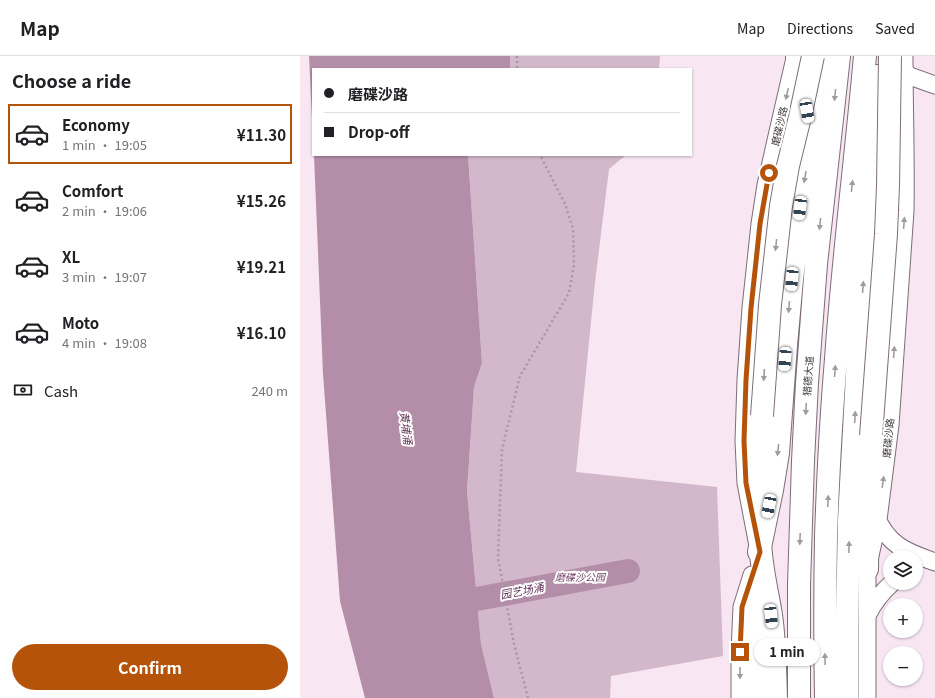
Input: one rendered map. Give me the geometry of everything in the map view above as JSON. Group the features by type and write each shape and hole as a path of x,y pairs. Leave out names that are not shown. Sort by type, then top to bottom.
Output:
{"highway":[{"path":"797,56 812,139"},
{"path":"776,698 775,651 771,616 760,552 759,484 762,416 770,305 781,206 788,166 814,56"},
{"path":"760,552 778,453 792,279 804,181 825,56"},
{"name":"猎德大道","path":"799,698 798,585 807,391 816,264 839,56"},
{"path":"826,698 826,535 832,423 846,236 865,56"},
{"path":"847,698 849,521 858,357 872,174 879,56"},
{"path":"867,569 868,495 871,436 886,234 890,56"},
{"path":"872,174 904,65"}],"street":[{"name":"磨碟沙路","path":"757,698 757,610 760,552 746,483 744,441 750,316 760,224 766,185 797,56"},
{"name":"磨碟沙路","path":"867,698 867,569 878,520 890,424 905,211 904,65"},
{"path":"904,65 935,85"},
{"path":"868,495 881,527 892,541 901,548 935,562"},
{"path":"740,698 742,607 760,552"},
{"path":"923,566 935,565"},
{"path":"868,614 884,590"}],"path":[{"path":"517,56 517,68"},
{"path":"528,698 514,644 498,558 502,450 520,376 569,293 574,265 573,229 565,204 541,156"}],"green space":[{"path":"510,56 660,56 659,68 510,68"},
{"name":"磨碟沙公园","path":"468,156 625,156 609,169 595,282 576,472 717,487 723,656 611,676 610,698 494,698 481,644 467,491 474,387 482,363"}],"water":[{"path":"309,56 510,56 510,68 312,68 312,119"},
{"name":"黄埔涌","path":"314,156 468,156 482,363 474,387 467,491 481,644 494,698 365,698 340,601 323,374"}],"waterway":[{"name":"园艺场涌","path":"444,605 628,571"}],"route":[{"path":"740,652 742,607 760,552 746,483 744,441 746,380 751,308 760,224 769,173"}]}
